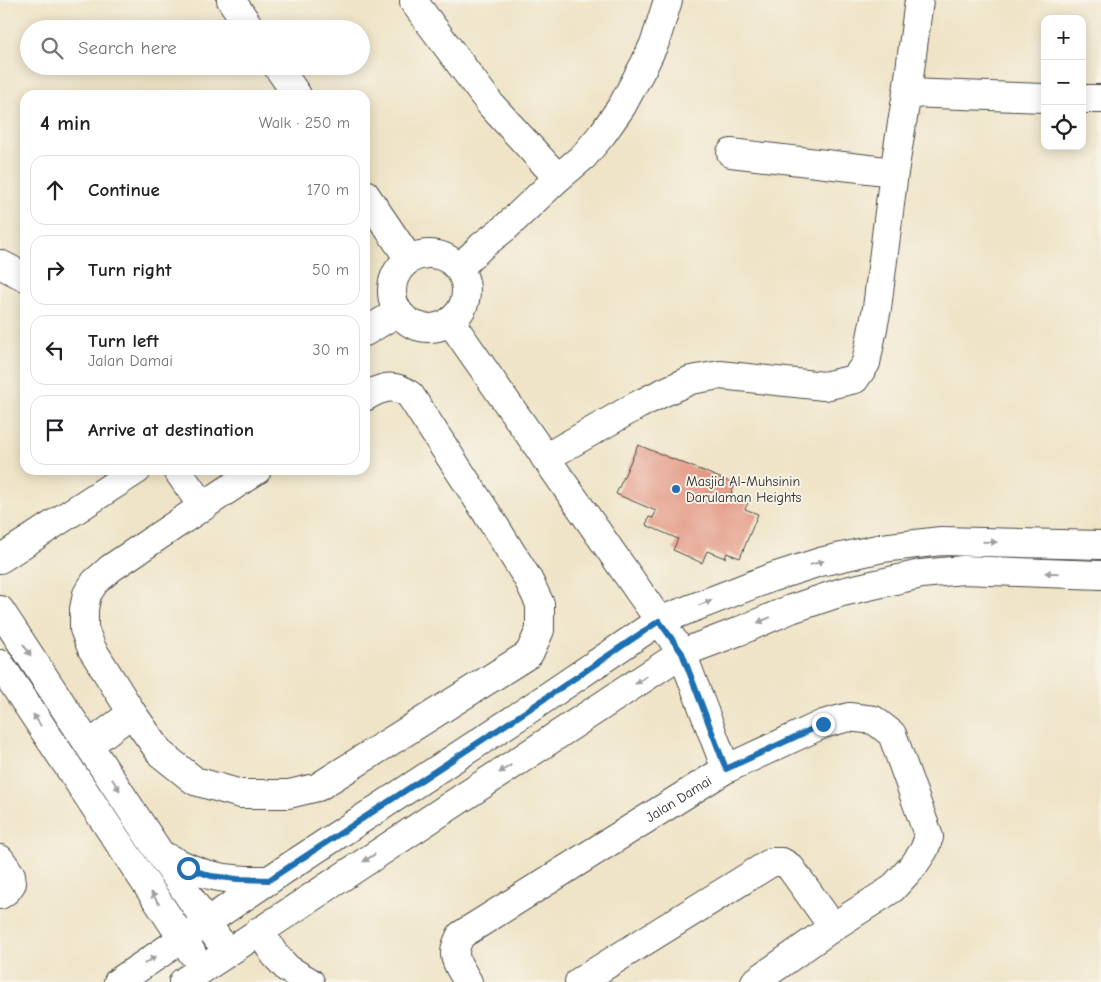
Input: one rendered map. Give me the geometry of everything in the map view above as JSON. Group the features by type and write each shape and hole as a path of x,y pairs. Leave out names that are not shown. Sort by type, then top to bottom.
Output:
{"street":[{"path":"231,0 245,20"},
{"path":"459,268 584,156 603,133 622,106 652,49 668,0"},
{"path":"545,458 662,393 691,380 720,375 824,386 855,379 866,363 877,308 894,172 907,93 919,0"},
{"path":"414,2 491,105 558,178"},
{"path":"284,75 294,90"},
{"path":"907,93 1041,98"},
{"path":"1086,99 1101,99"},
{"path":"731,154 894,172"},
{"path":"370,201 409,259"},
{"path":"430,253 441,255 459,268 464,278 465,302 459,313 450,321 440,326 422,327 406,320 398,312 393,301 391,289 400,267 409,259 430,253"},
{"path":"0,264 20,274"},
{"path":"370,329 398,312"},
{"path":"450,321 682,653 726,769"},
{"path":"240,475 226,479 203,507 111,568 94,582 87,594 84,609 84,629 92,649 132,713 162,754 195,781 241,794 289,794 318,787 529,654 540,630 540,604 528,579 410,395 403,390 384,387 370,393"},
{"path":"0,559 129,475"},
{"path":"181,475 203,507"},
{"path":"118,982 659,621 770,578 820,562 882,548 941,541 1101,545"},
{"path":"0,664 182,938 193,975 682,653 791,609 842,592 921,574 963,570 1101,574"},
{"path":"0,610 227,953"},
{"path":"89,744 132,713"},
{"name":"Jalan Damai","path":"468,982 455,959 455,946 461,935 726,769 823,724 849,717 874,720 892,734 928,837 924,850 914,865 892,889 754,982"},
{"path":"161,855 188,868 211,876 269,880"},
{"path":"0,859 11,875 12,882 7,890 0,895"},
{"path":"579,982 772,862 782,862 790,867 833,927"},
{"path":"259,931 288,969 310,982"}],"building":[{"name":"Masjid Al-Muhsinin Darulaman Heights","path":"638,445 735,484 730,496 748,503 745,509 758,514 740,558 727,553 725,558 707,551 702,563 673,550 678,539 646,525 649,517 653,518 656,511 616,494"}],"place":[{"name":"Masjid Al-Muhsinin Darulaman Heights","path":"676,489"}],"route":[{"path":"188,868 211,876 269,880 525,712 659,621 682,653 726,769 823,724"}]}
